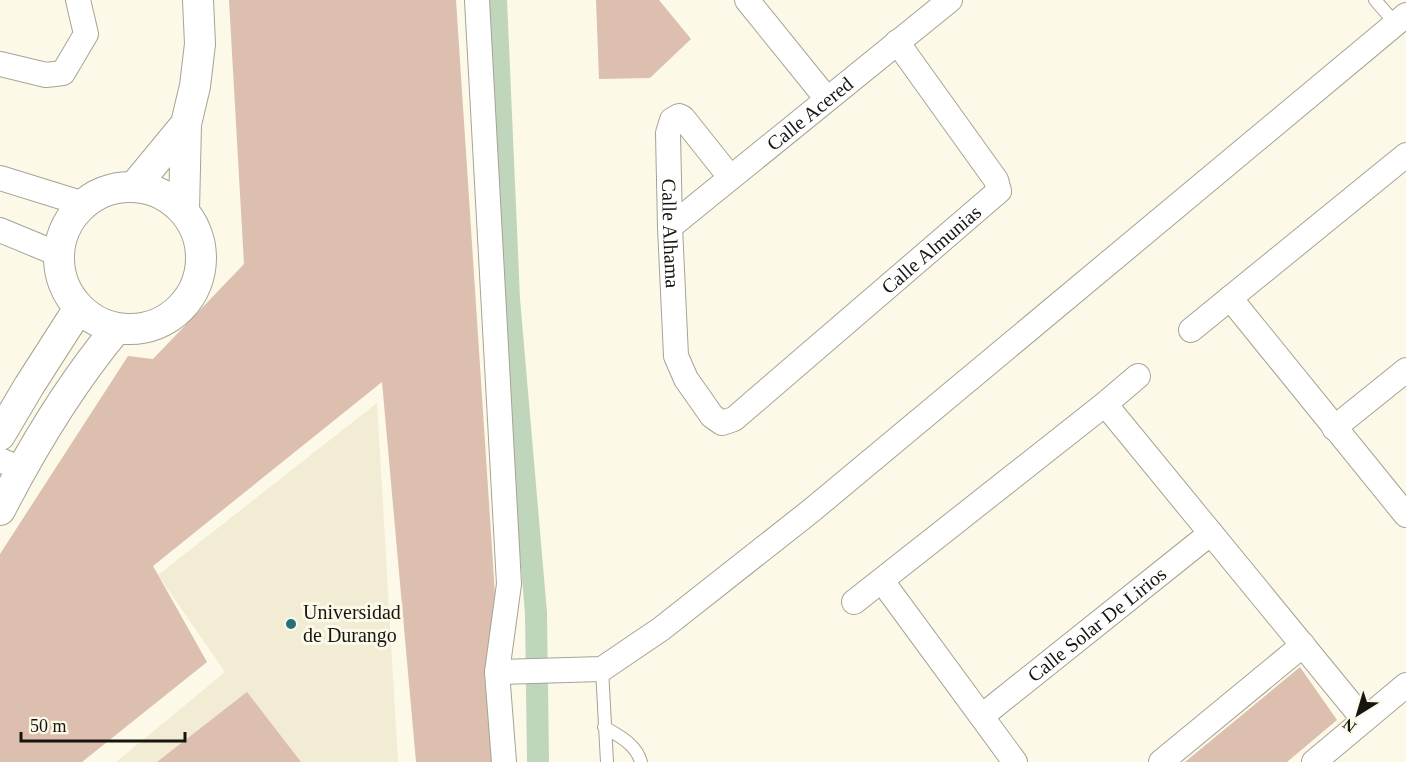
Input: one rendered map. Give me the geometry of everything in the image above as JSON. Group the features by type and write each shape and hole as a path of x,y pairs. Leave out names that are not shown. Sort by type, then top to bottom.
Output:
{"street":[{"path":"0,64 46,75 63,73 86,34 78,0"},
{"path":"184,211 186,124 195,86 200,44 198,0"},
{"path":"477,0 510,584 497,672 504,762"},
{"path":"747,0 827,99"},
{"name":"Calle Acered","path":"670,227 950,0"},
{"path":"497,672 593,669 660,629 812,510 1401,20"},
{"name":"Calle Almunias","path":"722,423 734,419 999,191 996,180 897,42"},
{"name":"Calle Alhama","path":"722,423 712,416 686,379 676,356 668,133 672,120 679,116 683,118 730,177"},
{"path":"134,187 186,124"},
{"path":"1191,330 1406,155"},
{"path":"0,178 84,204"},
{"path":"134,187 152,190 170,198 184,211 194,225 200,241 202,259 200,276 184,306 171,317 156,325 139,329 117,328 92,318 80,308 65,287 58,254 64,230 72,216 84,204 99,194 115,188 134,187"},
{"path":"0,230 58,254"},
{"path":"1230,298 1406,515"},
{"path":"0,435 80,308"},
{"path":"6,485 63,400 117,328"},
{"path":"1334,428 1406,370"},
{"path":"854,602 1138,376"},
{"path":"1105,404 1365,720"},
{"name":"Calle Solar De Lirios","path":"982,716 1211,533"},
{"path":"882,581 1016,762"},
{"path":"1161,762 1303,645"},
{"path":"1314,762 1406,685"}],"lane":[{"path":"1376,0 1401,20"},
{"path":"593,669 604,728 607,762"},
{"path":"604,728 624,738 636,751 641,762"}],"shaded area":[{"path":"229,0 456,0 506,762 416,762 382,382 153,566 207,662 82,762 0,762 0,554 128,356 153,359 244,264"},
{"path":"596,0 659,0 691,39 650,78 599,79"},
{"name":"Universidad de Durango","path":"377,403 398,762 116,762 225,672 158,575"},
{"path":"1300,667 1337,720 1287,762 1185,762"},
{"path":"247,692 301,762 157,762"}],"waterway":[{"path":"496,0 509,299 536,613 538,762"}],"place":[{"name":"Universidad de Durango","path":"291,624"}]}
